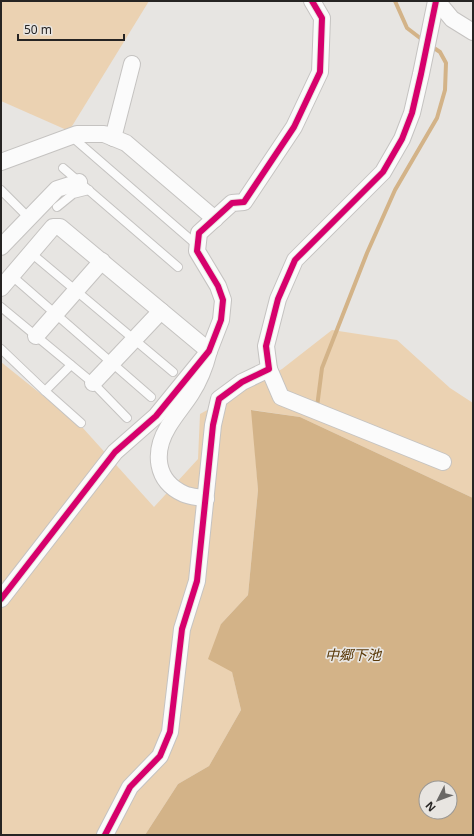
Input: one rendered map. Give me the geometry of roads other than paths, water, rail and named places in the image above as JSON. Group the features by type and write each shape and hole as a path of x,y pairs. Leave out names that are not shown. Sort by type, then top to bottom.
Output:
{"street":[{"path":"206,499 185,494 168,483 160,470 157,457 167,427 190,395 203,372 221,320 223,300 218,286 197,251 198,233 232,203 244,202 294,127 320,72 322,18 312,1"},
{"path":"437,1 452,19 473,32"},
{"path":"437,1 412,113 402,139 383,172 295,260 278,299 266,346 269,369 281,397 443,462"},
{"path":"113,138 132,64"},
{"path":"1,162 77,134 104,134 126,143 215,219"},
{"path":"1,247 57,189 84,186"},
{"path":"1,288 53,227 60,227 209,351"},
{"path":"36,336 102,262"},
{"path":"93,383 161,311"},
{"path":"1,599 115,452 156,416 209,351"},
{"path":"105,835 130,787 160,756 170,732 182,629 197,581 213,425 219,399 242,382 269,369"}],"lane":[{"path":"71,136 198,246"},
{"path":"63,168 178,267"},
{"path":"57,207 84,186"},
{"path":"1,190 29,218"},
{"path":"31,253 173,372"},
{"path":"12,276 152,397"},
{"path":"1,307 93,383 127,418"},
{"path":"1,349 81,423"},
{"path":"45,391 71,365"}],"water":[{"name":"中郷下池","path":"251,410 300,417 473,498 473,835 145,835 178,784 209,766 241,710 232,672 208,659 221,624 248,595 258,490"}],"waterway":[{"path":"395,1 407,28 424,41"},
{"path":"317,407 322,368 367,253 395,190 437,118 445,90 446,63 440,52 431,46"}]}
